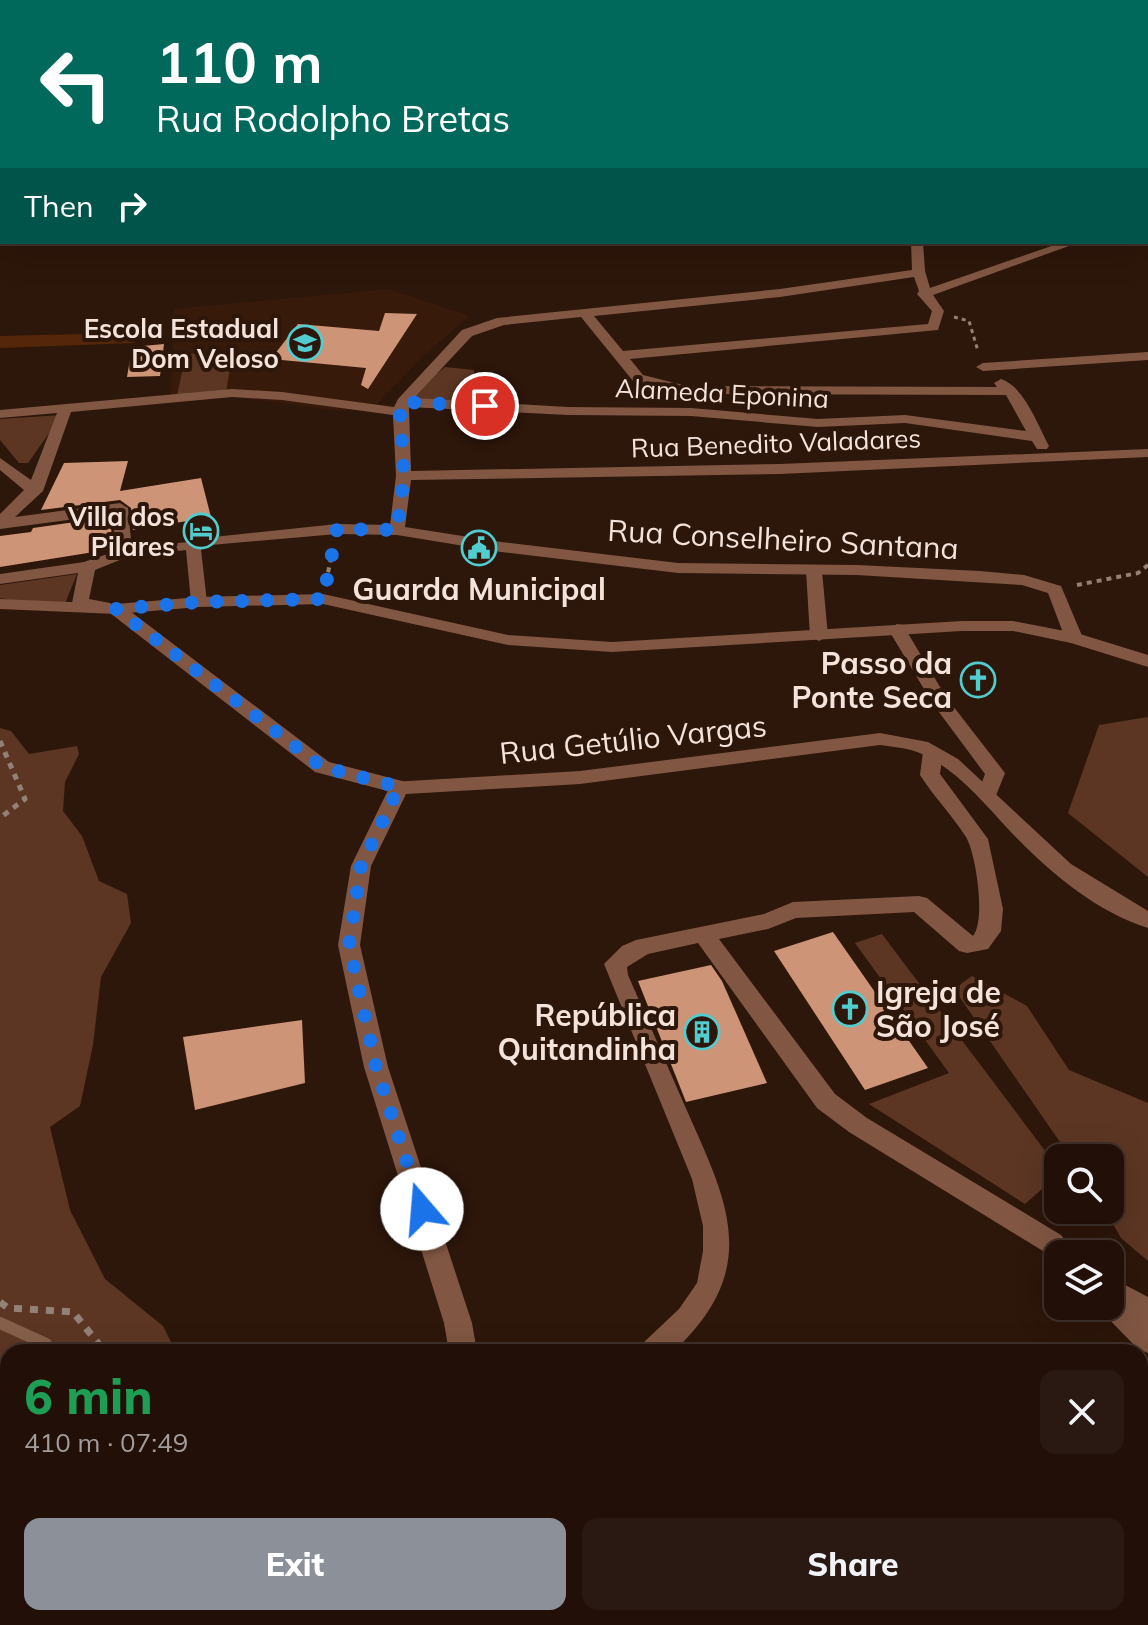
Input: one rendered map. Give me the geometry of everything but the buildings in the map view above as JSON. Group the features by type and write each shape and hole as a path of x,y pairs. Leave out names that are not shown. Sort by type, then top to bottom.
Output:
{"street":[{"path":"618,356 933,327 938,311 923,294 917,273 917,244"},
{"path":"923,294 1068,244"},
{"path":"397,530 404,476 402,407 467,333 502,321 780,293 917,273"},
{"path":"584,312 638,378 687,390 1011,391"},
{"path":"983,367 1148,356"},
{"path":"983,367 1011,391 1047,457"},
{"name":"Alameda Eponina","path":"0,414 232,393 402,407 691,412 818,423 905,419 1038,437"},
{"path":"0,523 35,491 66,407"},
{"name":"Rua Benedito Valadares","path":"404,476 780,469 1148,453"},
{"path":"0,462 35,491"},
{"path":"0,505 35,491"},
{"path":"0,523 120,508 124,553"},
{"name":"Rua Conselheiro Santana","path":"87,567 124,553 194,544 337,529 397,530 501,547 678,568 857,570 980,576 1024,580 1055,590"},
{"path":"194,544 199,602"},
{"path":"0,579 87,567 80,603 116,609"},
{"path":"814,571 819,636"},
{"path":"1055,590 1074,638"},
{"path":"0,604 116,609 199,602 323,599 508,640 612,647 897,629 1013,626 1074,638 1148,661"},
{"name":"Rua Getúlio Vargas","path":"116,609 322,767 399,787 518,783 696,765 880,739 909,743 933,752 988,793 1054,862 1119,906 1148,920"},
{"path":"897,629 939,700 995,773 988,793"},
{"path":"662,1344 687,1321 713,1278 716,1242 714,1209 696,1157 617,975 615,964 644,946 768,921 793,910 890,903 919,904 967,945 980,943 990,931 992,909 978,839 930,775 933,752"},
{"path":"399,787 361,866 349,945 376,1067 458,1323 462,1344"},
{"path":"704,935 826,1101 858,1125 1047,1240"},
{"path":"1124,1298 1148,1311"},
{"path":"1124,1315 1148,1340"}],"path":[{"path":"938,311 969,321 983,367"},
{"path":"323,599 337,529"},
{"path":"1055,590 1138,573 1148,565"},
{"path":"0,741 25,799 0,818"},
{"path":"0,1302 8,1308 73,1312 99,1344"}],"shaded area":[{"name":"Escola Estadual Dom Veloso","path":"389,289 469,316 421,358 375,406 340,411 236,397 170,402 174,309"},
{"path":"233,351 225,397 176,400 186,354"},
{"path":"445,367 474,370 475,404 409,400 409,396"},
{"path":"62,415 28,463 19,463 0,440 0,419"},
{"path":"77,574 62,611 0,598 0,585"},
{"path":"1148,717 1148,877 1068,813 1099,725"},
{"path":"0,728 11,731 29,754 77,746 79,754 65,782 63,811 82,836 99,881 127,894 131,923 101,977 93,1045 80,1106 50,1127 70,1210 105,1279 163,1326 172,1344 0,1344"},
{"path":"882,934 1044,1149 1044,1187 1025,1204 869,1104 949,1073 855,943"},
{"path":"972,976 1027,1006 1069,1070 1148,1103 1148,1261 1121,1238 1113,1224 1124,1224 1124,1144 1061,1144 954,989"}],"waterway":[{"path":"0,342 127,339"},
{"path":"0,1323 46,1344"}],"place":[{"name":"Escola Estadual Dom Veloso","path":"305,343"},
{"name":"Villa dos Pilares","path":"201,531"},
{"name":"Guarda Municipal","path":"479,548"},
{"name":"Passo da Ponte Seca","path":"978,680"},
{"name":"Igreja de São José","path":"850,1009"},
{"name":"República Quitandinha","path":"702,1032"}],"route":[{"path":"422,1209 376,1067 349,945 361,866 399,787 322,767 116,609 199,602 323,599 337,529 397,530 404,476 400,412 403,402 485,406"}]}
